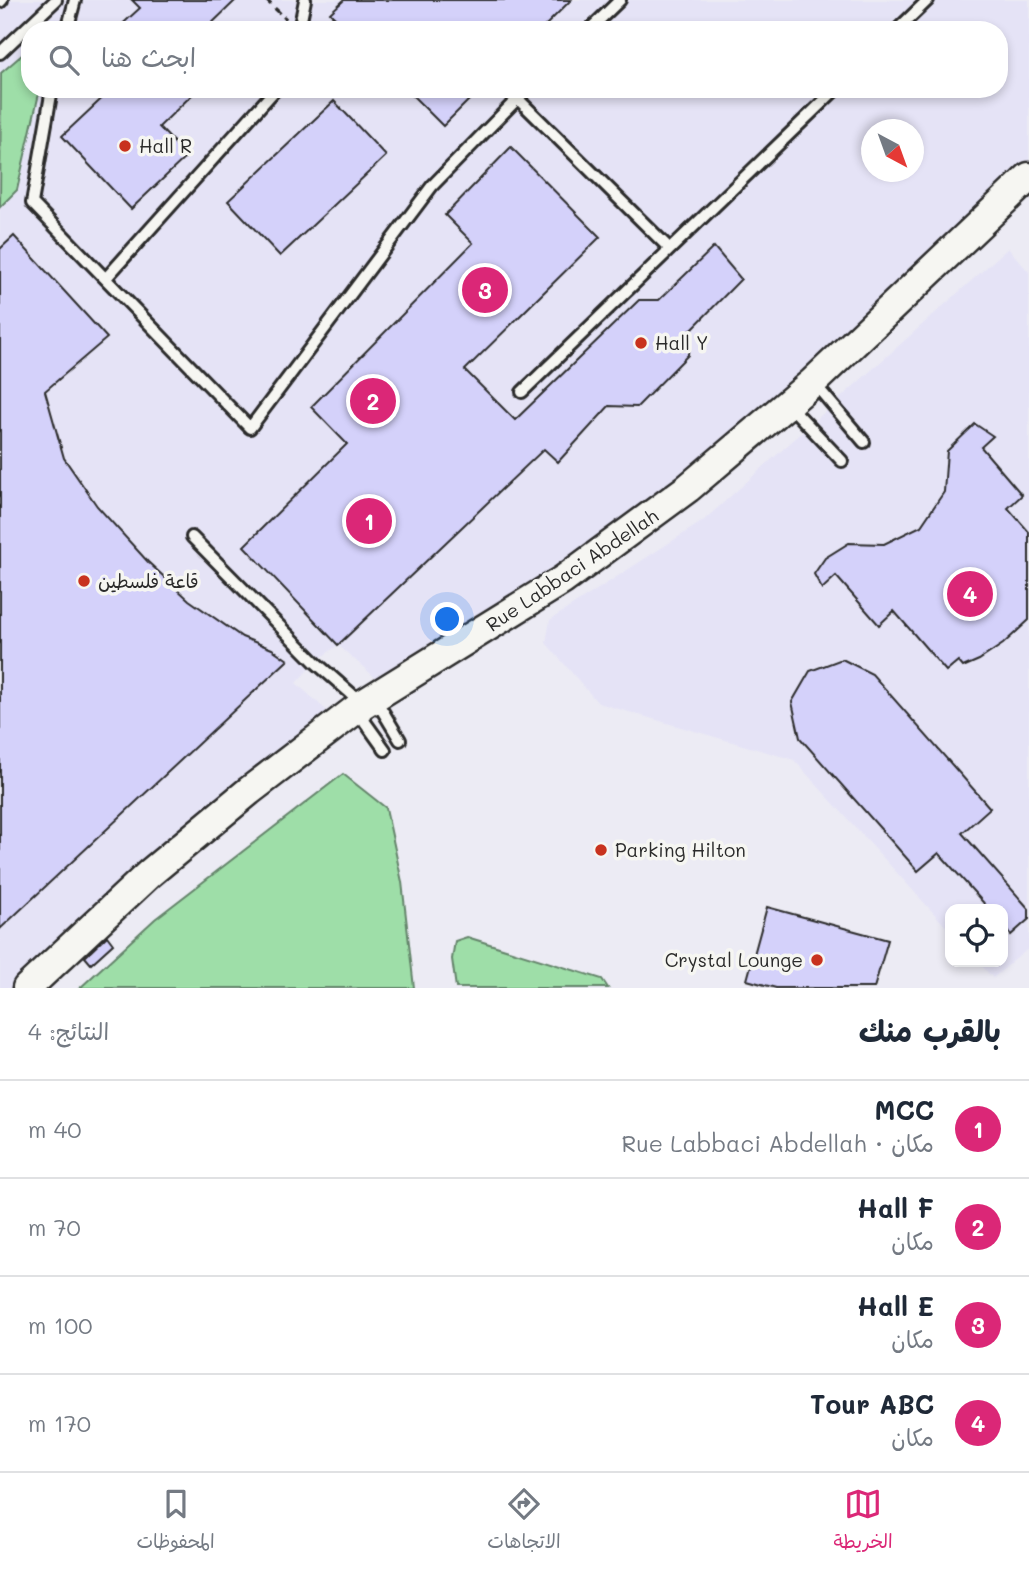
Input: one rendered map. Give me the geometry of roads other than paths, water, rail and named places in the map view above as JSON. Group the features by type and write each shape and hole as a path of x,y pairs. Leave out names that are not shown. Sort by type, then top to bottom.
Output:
{"street":[{"name":"Rue Labbaci Abdellah","path":"817,386 1029,177"},
{"name":"Rue Labbaci Abdellah","path":"27,988 150,873 249,791 613,558 792,408 1029,192"},
{"name":"Rue Labbaci Abdellah","path":"43,988 105,925 157,880 370,712"}],"lane":[{"path":"34,21 56,0"},
{"path":"69,21 75,0"},
{"path":"296,21 304,0"},
{"path":"598,21 620,0"},
{"path":"906,21 928,0"},
{"path":"0,53 21,33"},
{"path":"50,98 32,203 107,276 250,428 432,186 517,99 670,249"},
{"path":"107,276 268,98"},
{"path":"523,392 827,98"},
{"path":"817,386 864,442"},
{"path":"792,408 842,461"},
{"path":"192,537 315,662 400,740"},
{"path":"370,712 385,750"}],"place":[{"name":"Hall R","path":"125,146"},
{"name":"Hall E","path":"485,290"},
{"name":"Hall Y","path":"641,343"},
{"name":"Hall F","path":"373,401"},
{"name":"MCC","path":"369,521"},
{"name":"قاعة فلسطين","path":"84,581"},
{"name":"Tour ABC","path":"970,594"},
{"name":"Parking Hilton","path":"601,850"},
{"name":"Crystal Lounge","path":"817,960"}]}
